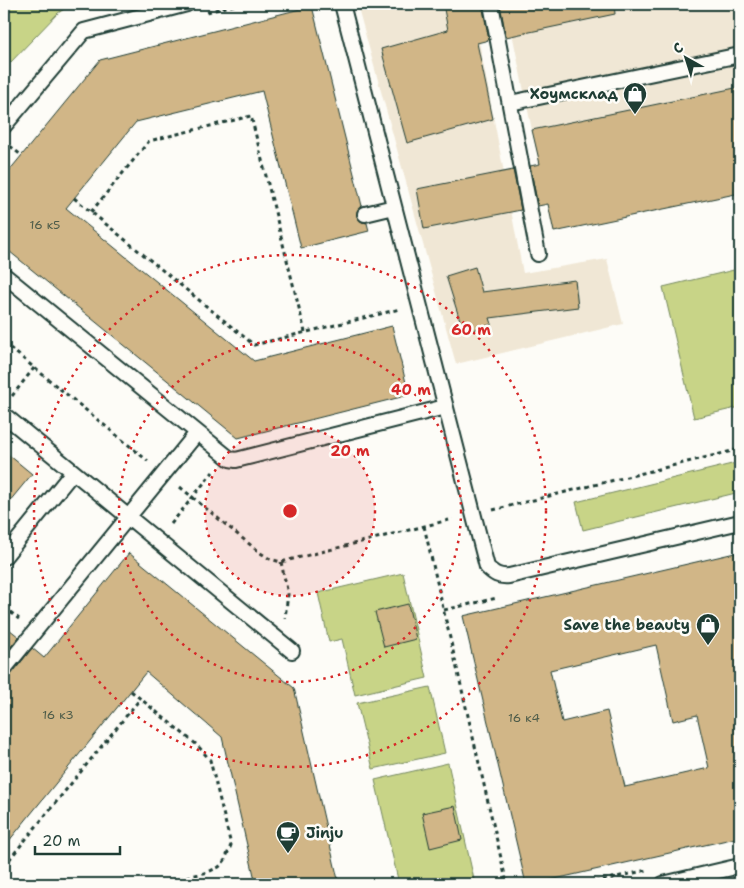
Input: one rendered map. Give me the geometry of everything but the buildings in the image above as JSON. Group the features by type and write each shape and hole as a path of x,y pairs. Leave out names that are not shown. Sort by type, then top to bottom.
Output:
{"lane":[{"path":"4,126 84,31 187,4"},
{"path":"342,4 487,567 494,574 509,576 740,522"},
{"path":"491,4 538,254"},
{"path":"510,103 740,54"},
{"path":"364,214 394,207"},
{"path":"4,276 230,459 236,460 445,407"},
{"path":"4,415 292,651"},
{"path":"4,669 197,433"},
{"path":"4,557 73,472"},
{"path":"663,884 740,866"}],"path":[{"path":"201,13 238,4"},
{"path":"91,212 149,141 251,116 305,332"},
{"path":"6,143 22,155"},
{"path":"74,198 254,345 420,304"},
{"path":"4,343 259,552 270,560 281,562 740,449"},
{"path":"10,398 34,368"},
{"path":"157,541 226,457"},
{"path":"424,526 507,884"},
{"path":"278,640 288,603 287,586 281,562"},
{"path":"131,691 197,745 210,760 231,845 225,860 219,867 208,872 157,884"},
{"path":"4,866 140,699"}],"shaded area":[{"path":"357,4 472,4 523,273 607,259 623,324 456,364"},
{"name":"Хоумсклад","path":"506,4 740,4 740,153 736,154 740,174 740,193 553,232"}],"green space":[{"path":"4,4 72,4 58,13 9,64 4,63"},
{"path":"738,269 740,278 740,407 694,418 663,287"},
{"path":"740,462 740,492 583,530 576,502"},
{"path":"403,573 427,678 355,695 342,639 329,642 318,593"},
{"path":"430,687 445,753 373,769 357,703"},
{"path":"448,763 475,884 399,884 375,780"}],"place":[{"name":"Хоумсклад","path":"635,115"},
{"name":"Save the beauty","path":"708,646"},
{"name":"Jinju","path":"288,854"}]}
